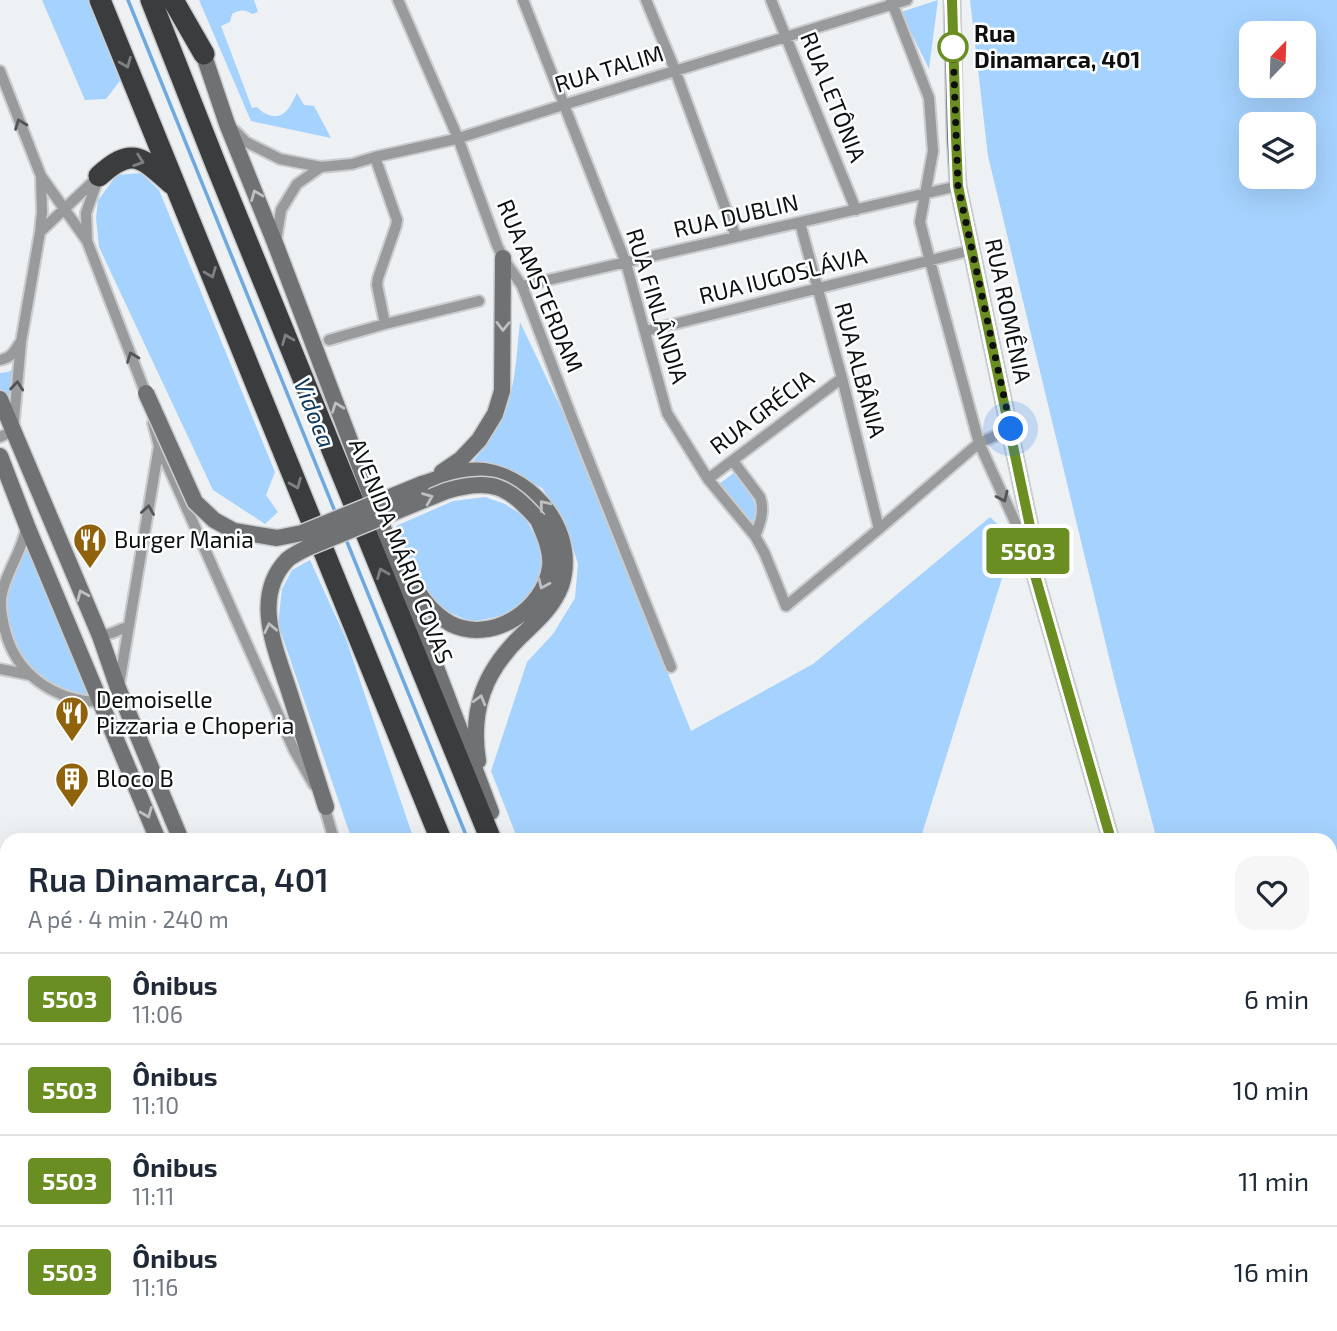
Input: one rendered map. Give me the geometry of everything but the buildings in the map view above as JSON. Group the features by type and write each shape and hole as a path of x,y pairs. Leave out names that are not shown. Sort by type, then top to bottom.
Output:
{"highway":[{"path":"100,0 438,833"},
{"name":"AVENIDA MÁRIO COVAS","path":"151,0 488,833"},
{"path":"173,0 204,54"},
{"path":"99,176 124,158 134,158 151,166 176,187"},
{"path":"381,694 395,754 423,833"},
{"path":"491,815 497,833"}],"main road":[{"path":"183,0 227,124 275,243 491,815"},
{"name":"RUA ROMÊNIA","path":"952,0 958,186 1031,531 1028,551 1109,833"},
{"path":"422,484 461,459 479,440 495,414 502,391 503,258"},
{"path":"146,393 195,502 214,520 234,531 278,538 302,533 458,472 484,471 508,479 528,489 542,501 553,517 561,538 564,572 546,612 499,660 482,692 475,725 475,746 491,815"},
{"path":"0,399 7,434 100,636 118,688 178,833"},
{"path":"0,456 155,833"},
{"path":"326,807 268,624 270,593 289,559 307,548 446,491 466,485 487,484 506,491 524,503 538,520 548,544 550,565 544,586 531,606 512,620 494,628 468,629 451,624 429,608 387,541"}],"street":[{"name":"RUA AMSTERDAM","path":"398,0 458,138 503,258 522,286 671,667"},
{"name":"RUA FINLÂNDIA","path":"523,0 626,263 667,413 708,479 755,536 786,606 879,529"},
{"path":"646,0 675,70 736,237"},
{"name":"RUA LETÔNIA","path":"771,0 856,210"},
{"name":"RUA TALIM","path":"227,124 246,142 280,159 321,167 352,164 458,138 907,0"},
{"path":"892,3 929,98 933,151 920,222 979,443 1028,551"},
{"path":"0,71 41,177 87,241 146,393 159,446 294,750 326,807 332,833"},
{"path":"375,157 397,220 377,285 385,324"},
{"path":"275,243 281,210 297,184 321,167"},
{"path":"40,232 99,176"},
{"path":"87,241 86,213 99,176"},
{"path":"7,434 40,232 41,177"},
{"name":"RUA DUBLIN","path":"522,286 958,186"},
{"name":"RUA ALBÂNIA","path":"800,223 879,529"},
{"name":"RUA IUGOSLÁVIA","path":"646,331 972,250"},
{"path":"329,340 479,301"},
{"path":"0,360 13,354 20,342"},
{"name":"RUA GRÉCIA","path":"708,479 842,378"},
{"path":"879,529 979,443 1011,429"},
{"path":"118,688 159,446"},
{"path":"733,461 762,502 762,515 755,536"},
{"path":"27,526 24,541 4,584 1,598 0,611 11,648 30,675 43,686 71,699 101,702"},
{"path":"100,636 129,626"},
{"path":"0,669 30,675"}],"shaded area":[{"path":"42,0 90,0 122,78 106,99 85,100"},
{"path":"199,0 254,0 258,12 237,12 232,14 230,22 221,26 252,108 257,107 272,116 280,115 288,109 297,93 304,105 314,106 331,138 251,121"},
{"path":"938,0 929,69 901,12"},
{"path":"970,0 1337,0 1337,833 1155,833 1115,682 988,156"},
{"path":"141,173 159,190 275,472 266,495 278,512 265,524 213,490 99,247 96,218 98,200 117,175"},
{"path":"520,322 566,419 691,731 813,664 990,517 1014,540 922,833 515,833 491,771 527,662 553,634 575,598 578,564 565,523 542,488 505,470 470,465 496,430 505,412 514,374"},
{"path":"13,369 9,411 0,391 0,373"},
{"path":"735,472 754,502 754,525 719,484"},
{"path":"485,497 505,504 525,517 539,544 542,564 533,592 510,614 471,622 442,609 425,589 396,526 453,501"},
{"path":"27,526 101,702 71,699 19,661 0,611"},
{"path":"310,560 346,639 412,833 350,833 278,624 282,589 292,570"}],"waterway":[{"name":"Vidoca","path":"128,0 336,514"},
{"name":"Vidoca","path":"345,537 465,833"}],"bus line":[{"name":"5503","path":"952,0 958,186 1031,531 1028,551 1109,833"}],"place":[{"name":"Rua Dinamarca, 401","path":"953,47"},
{"name":"Burger Mania","path":"90,570"},
{"name":"Demoiselle Pizzaria e Choperia","path":"72,743"},
{"name":"Bloco B","path":"72,809"}],"route":[{"path":"953,47 958,186 1011,429"}]}
